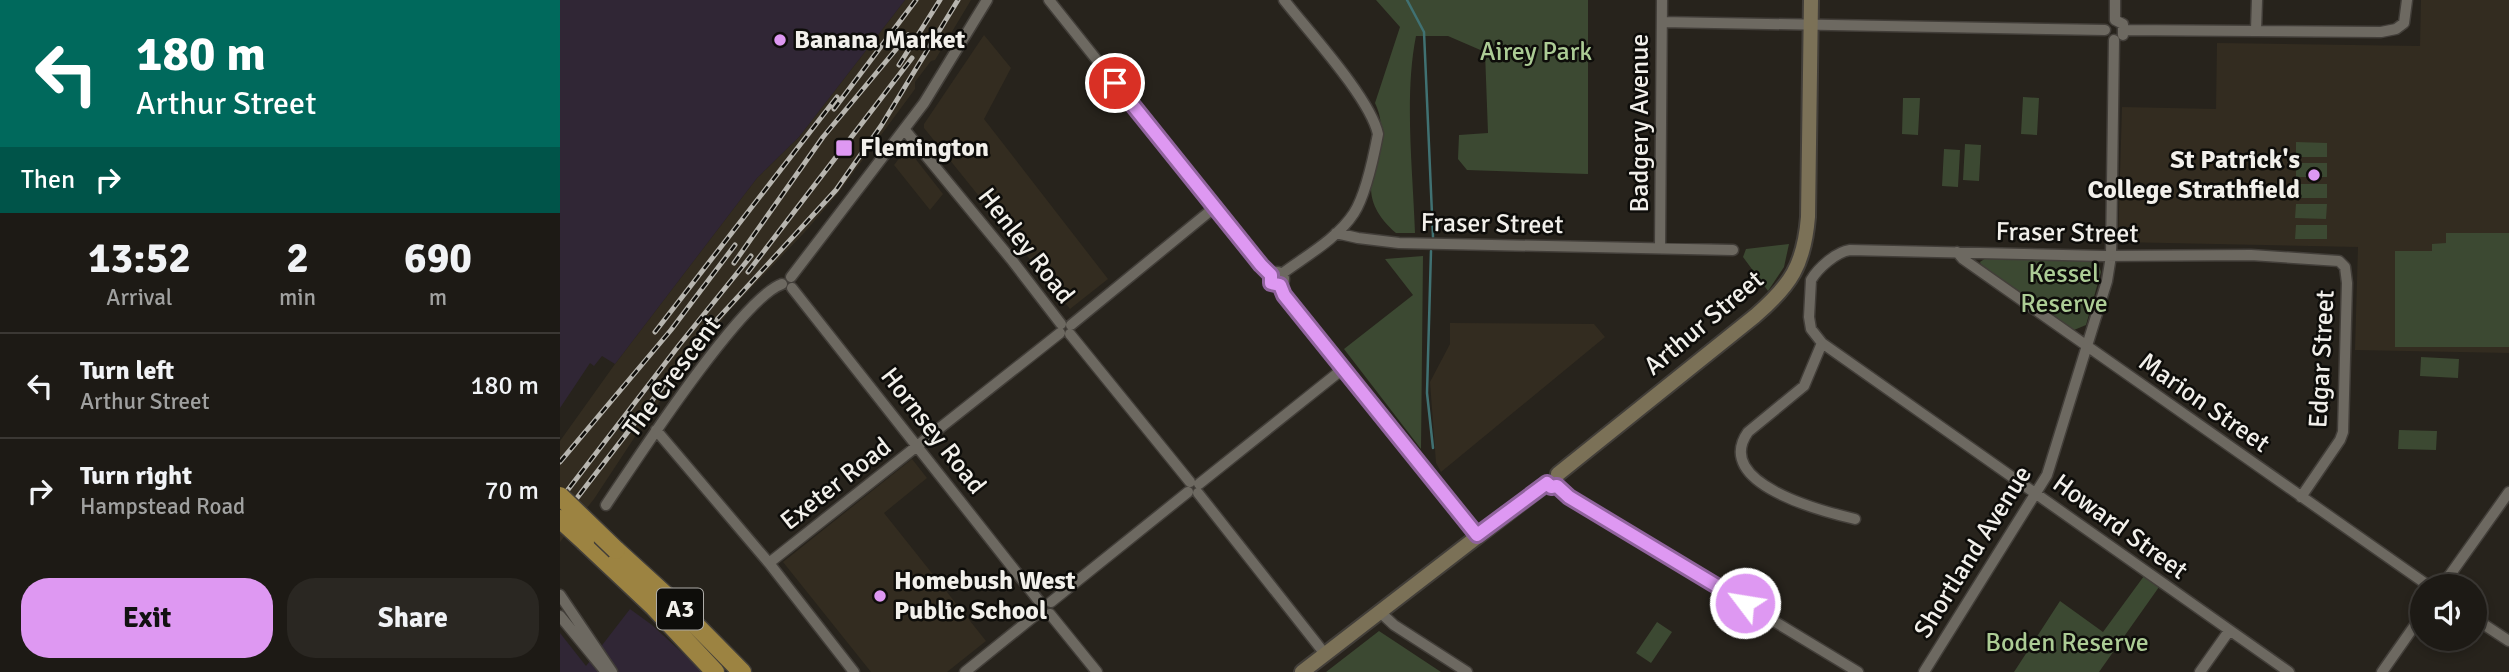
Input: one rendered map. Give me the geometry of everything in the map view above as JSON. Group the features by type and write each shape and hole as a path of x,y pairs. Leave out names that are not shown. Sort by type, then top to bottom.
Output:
{"highway":[{"name":"A3","path":"560,496 672,601 742,672"},
{"name":"A3","path":"560,519 654,607 715,672"}],"main road":[{"name":"Arthur Street","path":"1302,672 1477,535 1554,481 1755,316 1790,280 1802,258 1808,217 1811,0"}],"street":[{"name":"The Crescent","path":"606,505 656,430 730,334 771,289 788,283 936,86 987,0"},
{"path":"1049,0 1271,275 1271,283 1280,285"},
{"path":"1283,274 1336,233 1355,212 1362,196 1378,134 1376,124 1361,99 1284,0"},
{"name":"Badgery Avenue","path":"1660,247 1662,0"},
{"path":"2115,0 2115,20"},
{"path":"2256,30 2257,0"},
{"path":"2124,30 2381,32 2401,26 2406,19 2407,0"},
{"path":"2115,20 2123,24 2124,30 2120,38 2114,40 2108,38 2105,30 2109,21 2115,20"},
{"path":"1662,22 2105,30"},
{"name":"Shortland Avenue","path":"1924,672 2038,494 2052,462 2088,347 2107,281 2111,256 2114,40"},
{"name":"Henley Road","path":"904,129 1011,259 1325,654"},
{"name":"Exeter Road","path":"769,563 1065,329 1214,207"},
{"name":"Fraser Street","path":"1336,233 1399,243 1733,250"},
{"name":"Fraser Street","path":"1822,344 1811,328 1811,280 1843,251 2111,256 2250,255 2334,259"},
{"name":"Marion Street","path":"1957,252 1963,260 2412,574"},
{"name":"Edgar Street","path":"2301,497 2343,432 2347,283 2345,267 2334,259"},
{"path":"1271,275 1277,272 1283,274"},
{"path":"1280,285 1284,280 1283,274"},
{"name":"Hornsey Road","path":"788,283 1039,601"},
{"path":"1280,285 1284,295 1477,535"},
{"path":"1822,344 1804,386 1752,428 1743,439 1741,460 1745,470 1758,480 1804,506 1855,519"},
{"name":"Howard Street","path":"1822,344 2290,672"},
{"path":"1051,602 1344,368"},
{"path":"656,430 769,563 854,672"},
{"path":"1554,481 1569,497 1858,672"},
{"path":"2451,574 2509,492"},
{"path":"560,595 612,672"},
{"path":"1044,599 1051,602 1053,607 1050,614 1044,616 1038,613 1039,601 1044,599"},
{"path":"1380,612 1394,625 1467,672"},
{"path":"965,672 1038,613"},
{"path":"1050,614 1097,672"},
{"path":"560,616 606,672"},
{"path":"2487,627 2509,641"},
{"path":"2200,672 2229,631"},
{"path":"2382,672 2410,632"}],"shaded area":[{"path":"560,0 905,0 799,137 757,178 615,364 602,356 594,366 590,363 560,408"},
{"path":"905,0 971,0 935,60 931,61 915,82 915,89 839,192 804,233 730,310 646,420 594,499 560,542 560,441 615,364 757,178 799,137"},
{"name":"St Patrick's College Strathfield","path":"2421,0 2509,0 2509,353 2355,350 2358,247 2118,242 2122,107 2216,109 2217,43 2420,46"},
{"path":"984,35 1011,68 984,119 1108,279 1070,309 924,128 924,124"},
{"path":"907,148 943,194 930,210 894,165"},
{"path":"1450,323 1594,324 1605,337 1441,472 1436,463 1430,382 1450,344"},
{"name":"Homebush West Public School","path":"912,459 927,478 884,513 986,641 947,672 871,672 783,562"},
{"path":"630,609 652,625 703,672 560,672 560,633 586,666"}],"green space":[{"name":"Airey Park","path":"1376,0 1588,0 1588,174 1467,170 1458,159 1459,135 1488,133 1485,52 1448,36 1416,36 1410,84 1415,233 1396,233 1380,215 1372,199 1371,184 1381,138 1375,103 1400,27"},
{"path":"2023,97 2039,98 2037,135 2021,134"},
{"path":"1903,98 1920,98 1918,135 1902,134"},
{"path":"2296,142 2327,143 2327,157 2296,157"},
{"path":"1965,144 1981,145 1979,181 1963,180"},
{"path":"1944,149 1960,150 1958,187 1942,186"},
{"path":"2296,163 2327,163 2327,177 2296,177"},
{"path":"2296,184 2327,184 2327,198 2296,198"},
{"path":"2296,204 2327,204 2326,219 2295,218"},
{"path":"2296,225 2327,225 2327,239 2295,239"},
{"path":"2446,233 2509,233 2509,347 2395,347 2395,251 2432,251 2432,244 2446,243"},
{"path":"1789,244 1784,267 1768,291 1743,257 1746,249"},
{"path":"1423,256 1421,449 1344,349 1413,295 1385,259"},
{"name":"Kessel Reserve","path":"1986,258 2090,260 2099,266 2101,272 2086,325 2074,330 2066,328 1982,267 1980,262"},
{"path":"2421,357 2459,359 2458,378 2420,376"},
{"path":"2399,430 2437,431 2436,450 2398,449"},
{"name":"Boden Reserve","path":"2144,576 2159,587 2099,672 2014,672 2060,601 2103,632"},
{"path":"1657,622 1672,632 1651,663 1636,653"},
{"path":"1379,631 1441,672 1326,672"}],"waterway":[{"path":"1407,0 1424,32 1433,237"},
{"path":"1431,251 1427,393 1433,448"}],"railway":[{"path":"834,109 916,0"},
{"path":"899,65 940,0"},
{"path":"560,520 701,337 836,190 881,126 958,0"},
{"path":"734,263 823,137 908,35"},
{"path":"748,272 912,58"},
{"path":"655,332 837,97"},
{"path":"560,462 671,330 735,245"},
{"path":"560,500 751,256"}],"place":[{"name":"Banana Market","path":"780,40"},
{"name":"Flemington","path":"844,148"},
{"name":"St Patrick's College Strathfield","path":"2314,175"},
{"name":"Homebush West Public School","path":"880,596"}],"route":[{"path":"1115,83 1271,275 1271,283 1280,285 1284,295 1477,535 1547,483 1551,487 1557,486 1569,497 1745,603"}]}
